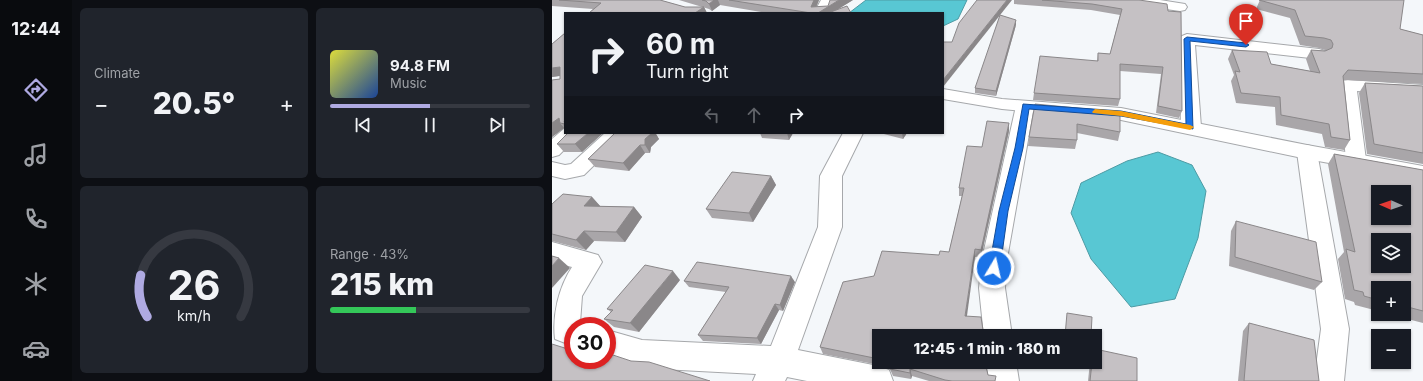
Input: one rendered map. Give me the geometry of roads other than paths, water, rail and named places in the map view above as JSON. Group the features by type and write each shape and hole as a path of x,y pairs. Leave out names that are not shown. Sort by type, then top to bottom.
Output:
{"street":[{"path":"822,12 828,0"},
{"path":"1131,0 1182,19 1319,54"},
{"path":"1182,19 1190,127"},
{"path":"1356,160 1348,85 1423,90"},
{"path":"944,94 1025,106 1121,114 1307,152 1423,173"},
{"path":"997,329 992,282 1003,211 1019,148 1025,106"},
{"path":"552,150 570,134"},
{"path":"552,169 565,172 577,170 617,134"},
{"path":"774,371 830,227 831,176 852,134"},
{"path":"1307,152 1335,329 1329,381"},
{"path":"552,252 589,262 570,294 567,317"},
{"path":"616,346 642,354 774,371 878,381"},
{"path":"1003,369 1004,381"}],"water":[{"path":"866,0 967,0 958,19 944,26 944,12 850,12"},
{"path":"1158,152 1192,165 1206,191 1198,238 1175,299 1131,307 1091,259 1071,213 1081,183 1127,161"}]}
